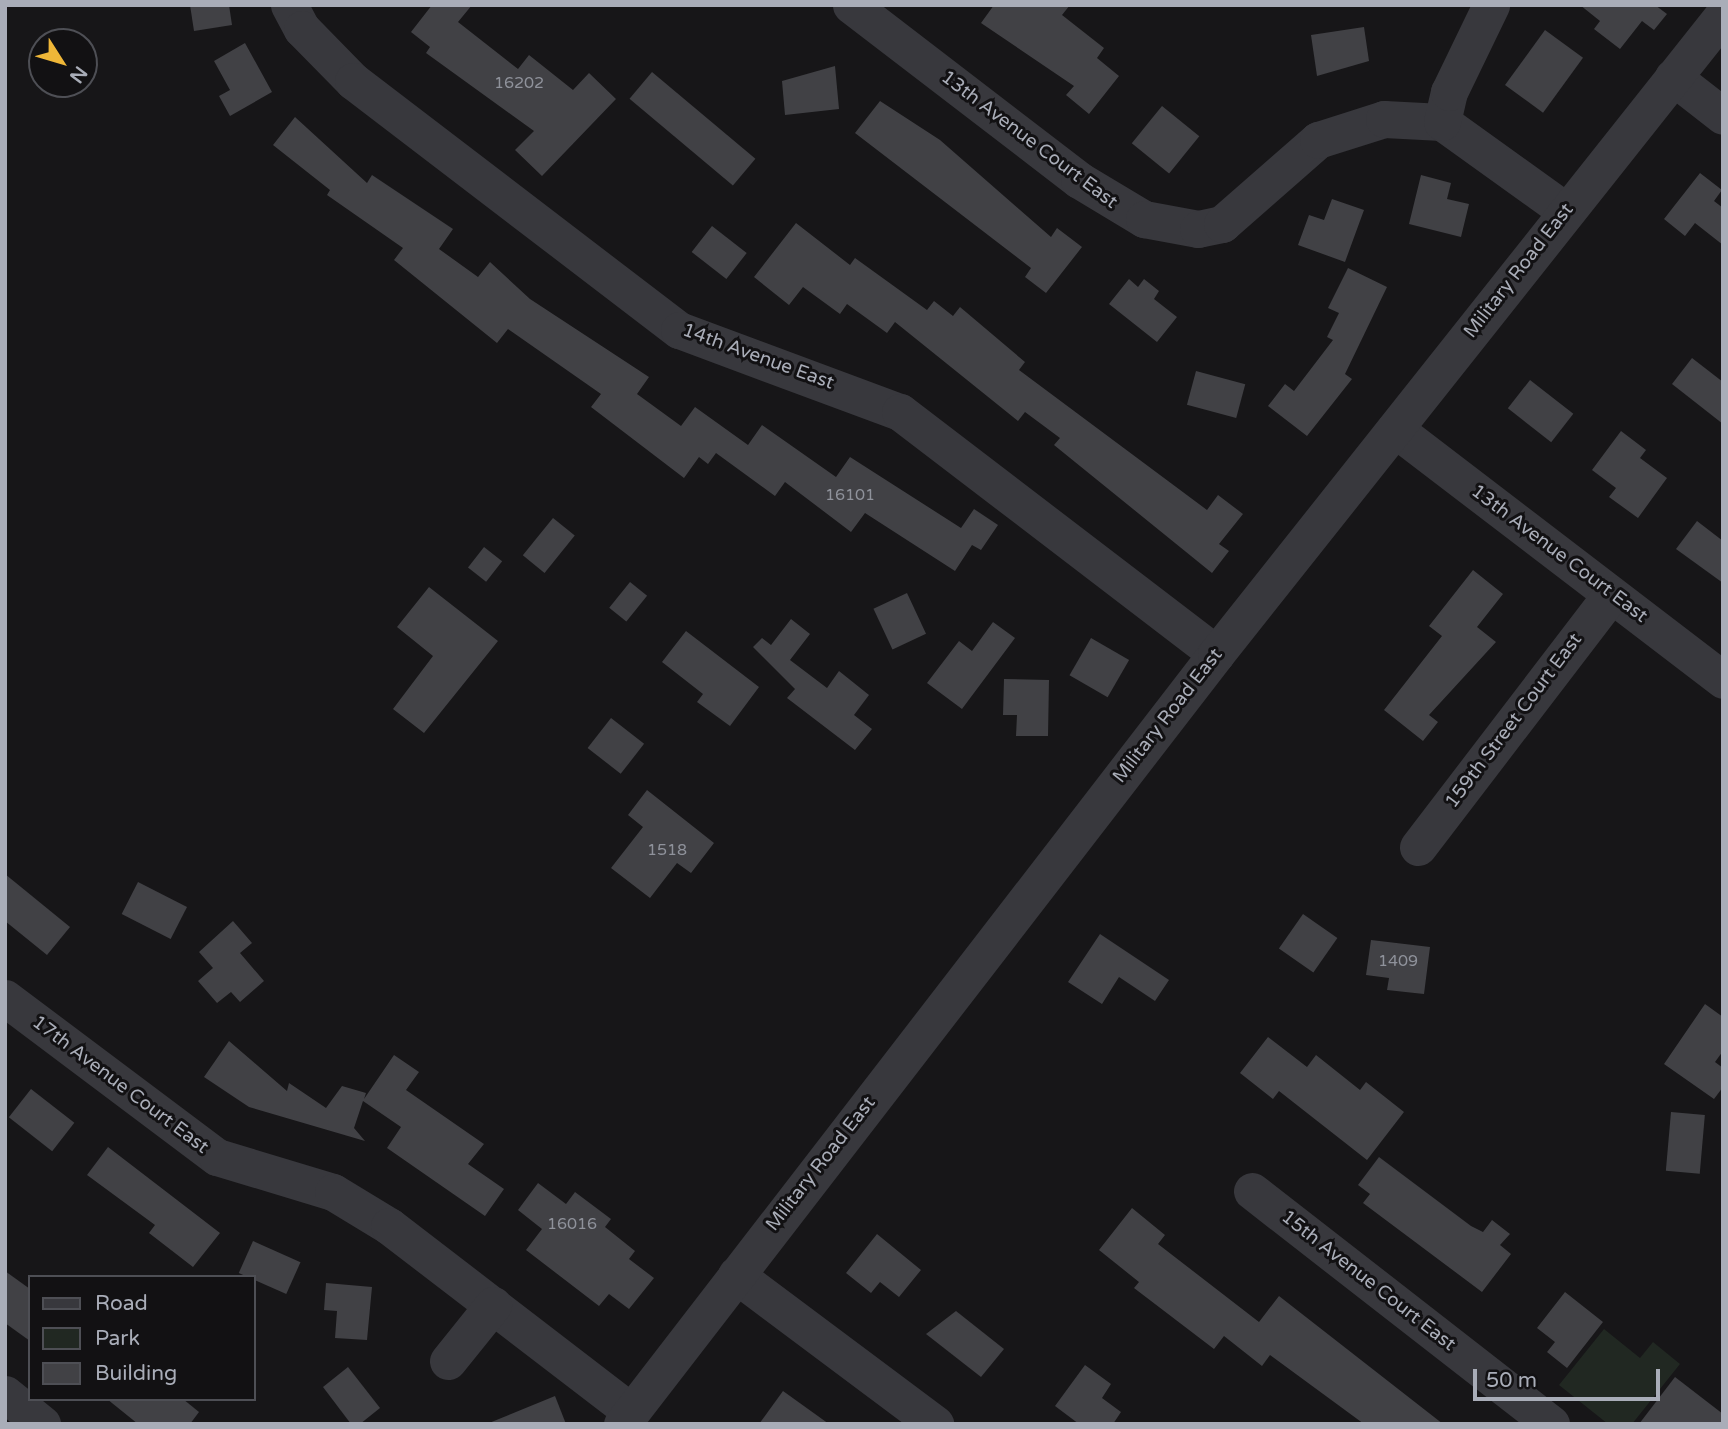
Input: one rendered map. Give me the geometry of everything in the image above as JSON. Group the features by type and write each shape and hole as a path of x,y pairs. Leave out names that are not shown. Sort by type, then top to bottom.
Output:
{"street":[{"name":"14th Avenue East","path":"289,5 302,29 353,81 679,330 900,412 1216,654"},
{"name":"13th Avenue Court East","path":"851,5 1111,202 1170,226 1222,224 1288,162 1339,132 1384,119 1442,122"},
{"path":"1491,5 1449,92 1442,122 1566,211"},
{"name":"Military Road East","path":"627,1418 1216,654 1723,15"},
{"path":"1673,77 1723,116"},
{"name":"13th Avenue Court East","path":"1395,429 1723,680"},
{"name":"159th Street Court East","path":"1418,847 1611,594"},
{"name":"17th Avenue Court East","path":"5,998 190,1140 264,1175 333,1192 390,1226 493,1305 627,1418"},
{"name":"15th Avenue Court East","path":"1252,1191 1550,1424"},
{"path":"736,1275 911,1417"},
{"path":"448,1361 493,1305"},
{"path":"5,1394 42,1424"}],"green space":[{"path":"1604,1329 1640,1358 1653,1342 1680,1364 1632,1424 1608,1424 1559,1385"}],"building":[{"path":"190,5 229,5 232,25 194,31"},
{"path":"432,5 472,5 458,22 518,69 529,55 573,90 589,73 616,99 542,176 515,150 534,131 426,53 430,47 411,32"},
{"path":"994,5 1070,5 1062,15 1104,48 1097,58 1119,76 1089,114 1066,95 1074,86 981,23"},
{"path":"1580,5 1655,5 1667,14 1654,30 1642,21 1620,49 1594,29 1600,21"},
{"path":"1364,27 1369,61 1317,76 1311,35"},
{"path":"1545,30 1583,58 1543,113 1505,85"},
{"path":"245,43 272,92 230,116 219,96 230,90 214,61"},
{"path":"835,66 839,109 785,115 782,81"},
{"path":"652,72 755,159 733,186 630,99"},
{"path":"880,101 940,140 1051,237 1057,228 1082,247 1046,293 1025,277 1031,268 855,133"},
{"path":"1162,106 1199,136 1169,174 1132,143"},
{"path":"295,117 367,183 372,175 453,229 439,249 478,277 490,262 530,299 649,377 637,394 681,426 695,407 748,445 762,425 836,477 850,457 961,528 974,509 998,525 981,550 972,545 955,571 865,513 851,532 785,482 775,496 716,453 708,464 699,457 684,478 591,407 601,394 508,329 497,343 394,260 403,248 327,195 330,190 273,145"},
{"path":"1700,173 1722,190 1714,201 1723,208 1723,245 1695,223 1685,236 1664,219"},
{"path":"1421,175 1451,183 1447,199 1469,204 1461,237 1409,224"},
{"path":"1332,199 1364,210 1345,262 1298,245 1309,215 1324,220"},
{"path":"796,223 850,265 855,258 927,310 934,301 953,316 960,307 1025,362 1019,370 1207,510 1218,495 1243,514 1219,544 1229,551 1212,573 1054,445 1060,438 1025,412 1018,421 895,322 887,333 847,304 840,314 803,287 789,305 754,277"},
{"path":"712,226 747,253 726,279 692,252"},
{"path":"1348,268 1387,287 1345,374 1352,379 1307,436 1268,406 1285,384 1294,391 1333,340 1327,337 1339,313 1328,308"},
{"path":"1129,279 1138,287 1144,279 1159,291 1154,299 1177,317 1157,342 1109,304"},
{"path":"1692,358 1723,382 1723,424 1672,384"},
{"path":"1196,371 1245,384 1236,418 1187,405"},
{"path":"1530,380 1573,414 1551,442 1508,408"},
{"path":"1621,431 1646,450 1640,458 1667,478 1638,518 1609,497 1616,488 1592,470"},
{"path":"553,518 575,536 545,573 523,555"},
{"path":"1697,521 1723,541 1723,583 1676,549"},
{"path":"484,547 502,561 486,582 468,567"},
{"path":"1473,570 1503,594 1477,627 1496,642 1429,715 1438,722 1423,741 1384,710 1442,636 1429,626"},
{"path":"630,582 647,596 626,621 609,608"},
{"path":"429,587 498,641 424,733 393,709 433,656 397,627"},
{"path":"907,593 926,634 892,649 873,609"},
{"path":"791,619 810,634 790,660 827,688 839,671 869,695 854,715 872,729 855,750 787,698 795,689 753,647 762,638 771,645"},
{"path":"993,622 1015,638 962,709 927,683 959,641 972,651"},
{"path":"686,631 759,687 730,726 697,702 703,694 662,662"},
{"path":"1091,638 1129,660 1108,697 1070,675"},
{"path":"1004,679 1049,680 1048,736 1016,736 1017,715 1003,715"},
{"path":"611,718 644,744 621,774 588,748"},
{"path":"647,790 714,843 691,873 677,863 650,898 611,868 643,827 628,815"},
{"path":"5,874 70,927 47,955 5,921"},
{"path":"138,882 187,907 171,939 122,914"},
{"path":"1303,914 1337,938 1313,972 1279,948"},
{"path":"233,921 252,943 240,953 264,981 240,1002 231,992 217,1003 198,981 213,968 199,952"},
{"path":"1100,934 1169,980 1155,1001 1119,977 1102,1004 1068,982"},
{"path":"1371,940 1430,947 1424,994 1387,990 1389,978 1366,975"},
{"path":"1705,1004 1723,1017 1723,1051 1715,1062 1723,1068 1723,1087 1714,1099 1664,1064"},
{"path":"1268,1037 1307,1067 1316,1055 1360,1090 1366,1082 1404,1112 1367,1160 1279,1091 1273,1099 1240,1073"},
{"path":"229,1041 287,1091 289,1083 326,1108 342,1086 366,1093 364,1099 394,1055 419,1072 406,1090 484,1144 468,1164 504,1189 485,1216 387,1148 401,1127 363,1101 354,1128 365,1141 249,1107 204,1077"},
{"path":"31,1089 74,1123 52,1151 9,1117"},
{"path":"1671,1112 1705,1115 1700,1174 1666,1171"},
{"path":"108,1147 220,1233 193,1267 149,1233 155,1225 87,1175"},
{"path":"1379,1157 1471,1226 1483,1232 1492,1220 1510,1234 1500,1245 1511,1254 1482,1292 1363,1203 1370,1194 1358,1185"},
{"path":"538,1183 566,1204 575,1192 611,1219 605,1227 635,1251 629,1259 654,1278 629,1309 609,1294 599,1306 526,1250 542,1229 518,1210"},
{"path":"1132,1208 1165,1235 1158,1244 1259,1322 1279,1296 1443,1424 1364,1424 1270,1355 1262,1366 1224,1336 1214,1349 1134,1288 1139,1282 1099,1250"},
{"path":"877,1234 921,1270 899,1297 880,1282 871,1293 846,1273"},
{"path":"253,1241 301,1262 286,1294 256,1281 256,1275 239,1273"},
{"path":"5,1271 28,1288 28,1340 5,1323"},
{"path":"326,1283 372,1287 367,1340 335,1338 337,1311 324,1310"},
{"path":"1565,1292 1603,1322 1567,1368 1547,1352 1555,1342 1537,1328"},
{"path":"956,1311 1004,1349 981,1377 926,1334"},
{"path":"1085,1365 1111,1384 1102,1398 1121,1412 1113,1424 1079,1424 1055,1406"},
{"path":"348,1367 380,1408 360,1424 351,1424 323,1387"},
{"path":"1675,1377 1723,1414 1723,1424 1639,1424"},
{"path":"783,1391 829,1424 759,1424"},
{"path":"555,1396 566,1424 489,1424 489,1423"},
{"path":"109,1401 185,1401 199,1412 190,1424 138,1424"}]}
